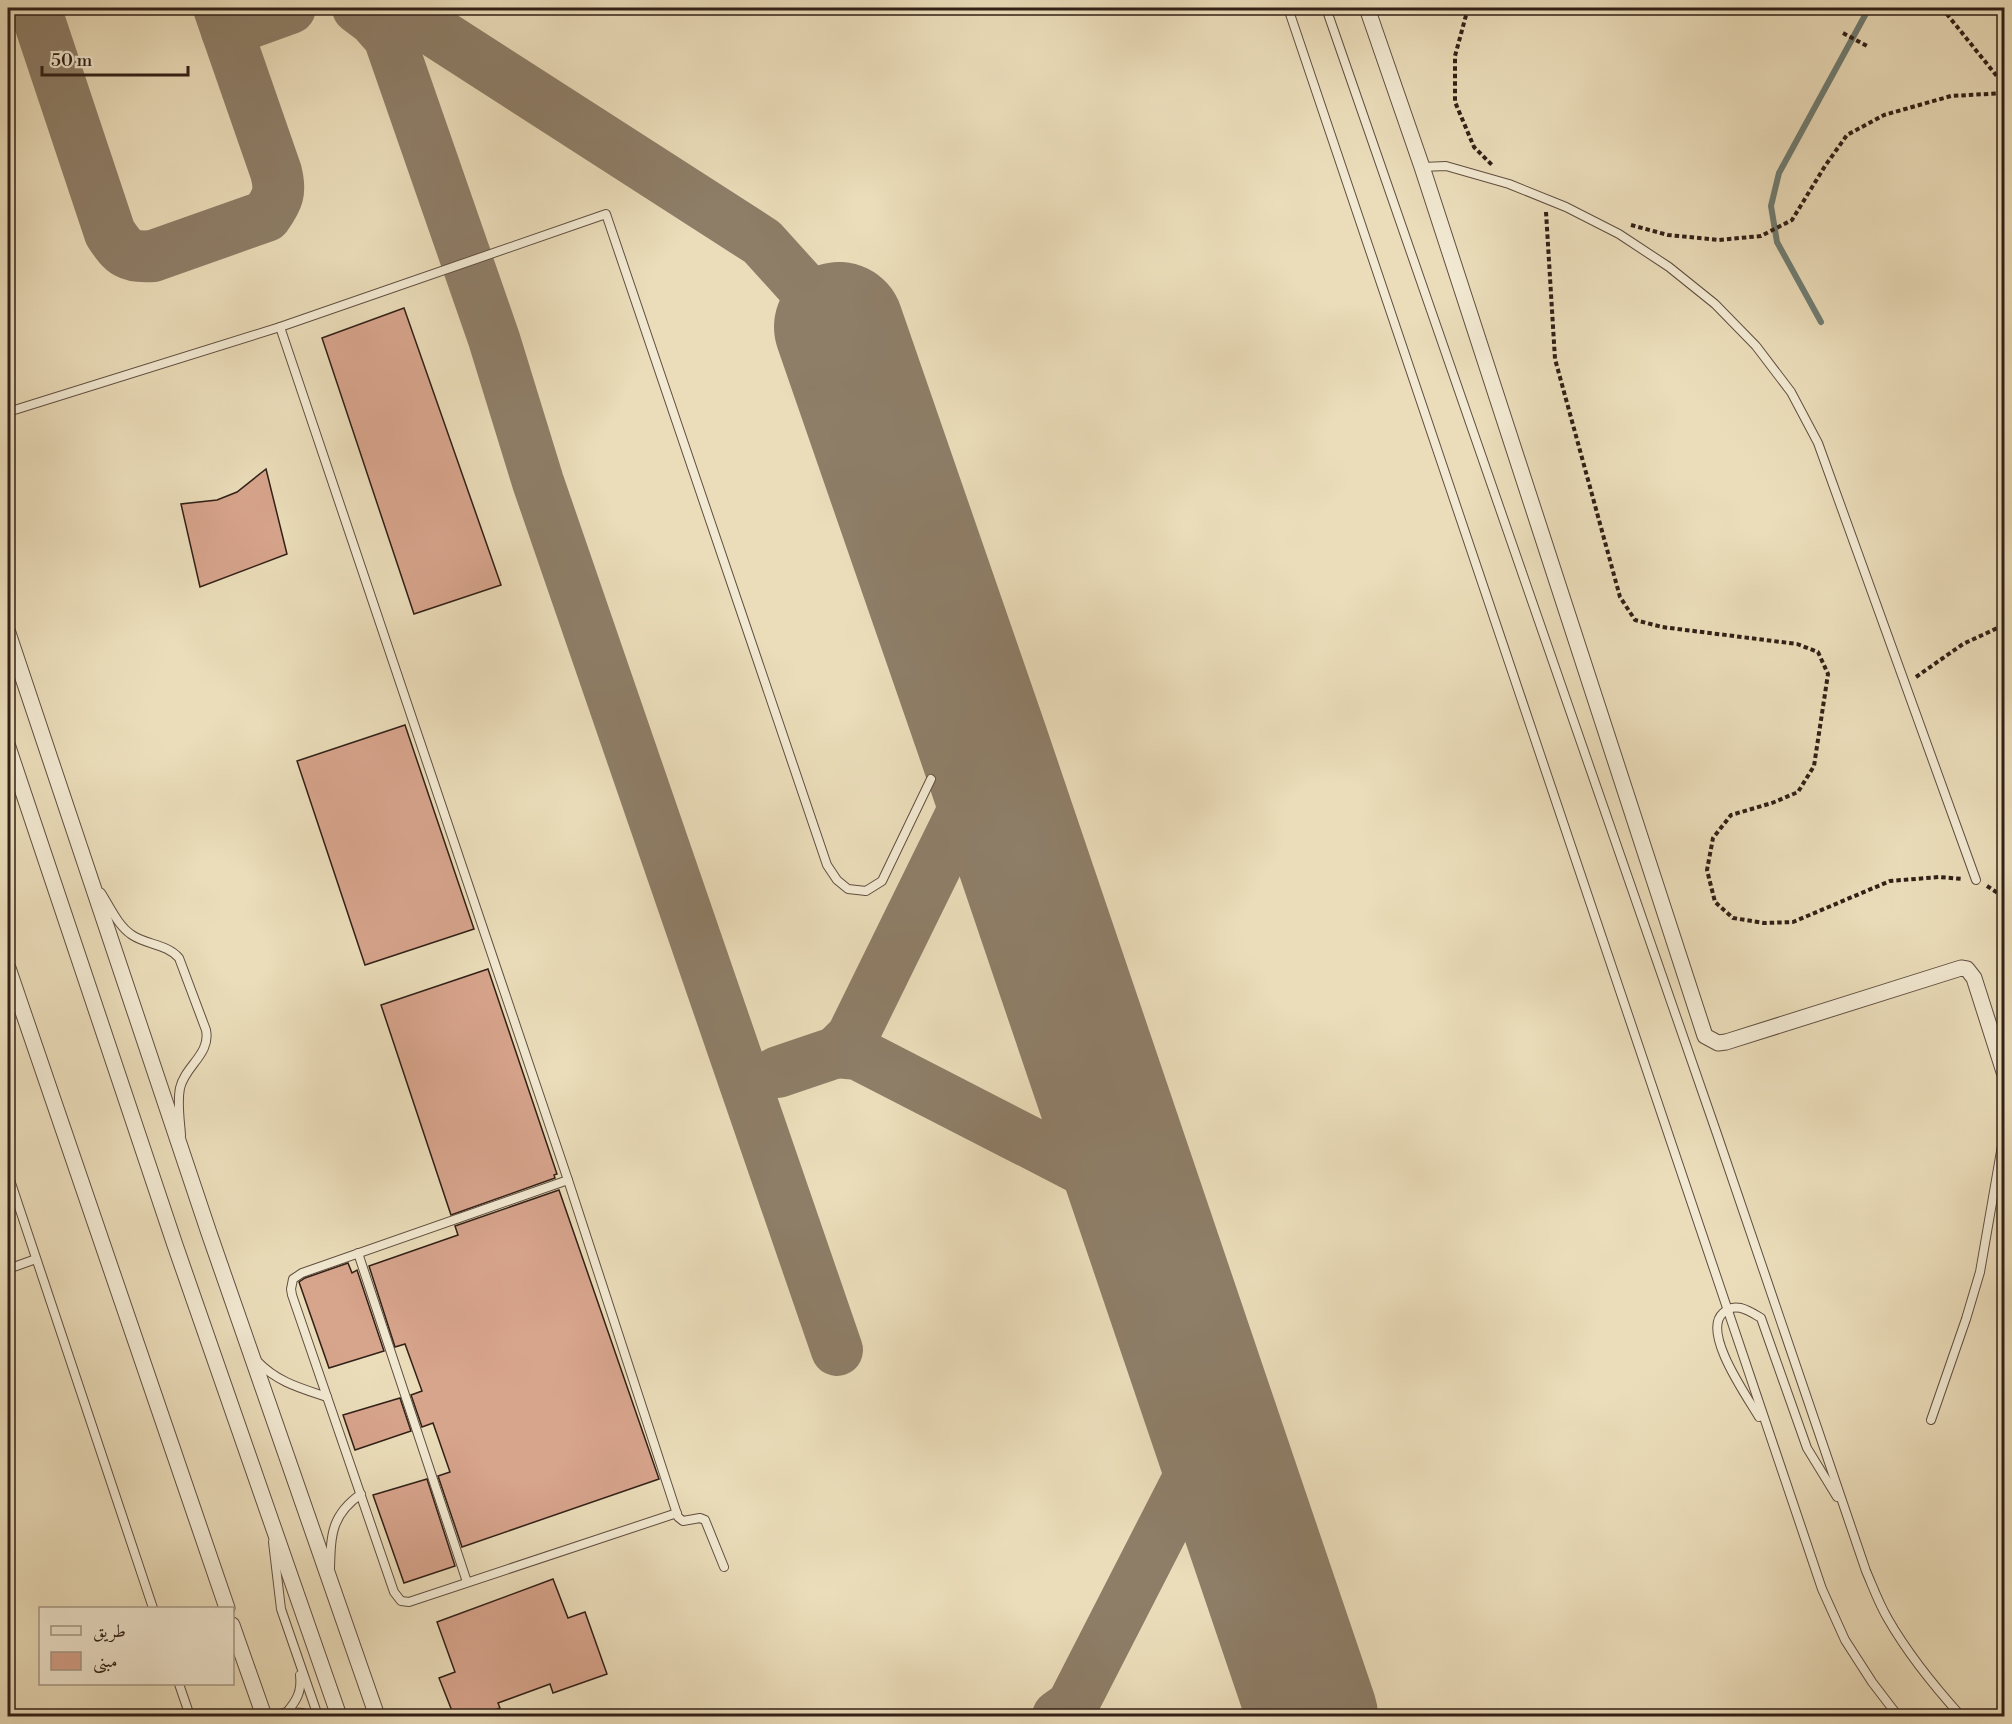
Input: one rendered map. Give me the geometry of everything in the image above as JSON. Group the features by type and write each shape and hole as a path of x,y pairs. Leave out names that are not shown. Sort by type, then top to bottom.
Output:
{"street":[{"path":"1367,8 1422,166 1705,1036 1718,1043 1726,1042 1961,968 1967,969 1974,978 2004,1072"},
{"path":"8,633 251,1355 377,1716"},
{"path":"8,747 175,1245 339,1716"},
{"path":"8,968 227,1607"},
{"path":"234,1631 264,1716"}],"lane":[{"path":"1288,8 1822,1589 1845,1640 1872,1682 1898,1716"},
{"path":"1326,8 1717,1134 1866,1571 1887,1617 1911,1655 1939,1692 1961,1716"},
{"path":"1422,166 1446,166 1509,184 1619,234 1669,267 1715,304 1756,346 1784,383 1818,443 1976,880"},
{"path":"8,412 280,327 606,214 827,865 837,880 848,889 866,891 882,881 931,779"},
{"path":"280,327 568,1180 677,1513 683,1521 700,1518 705,1520 724,1567"},
{"path":"87,869 125,930 137,938 170,949 179,958 206,1030 206,1047 187,1072 180,1088 182,1152"},
{"path":"1931,1420 1980,1272 2004,1134"},
{"path":"8,1174 153,1607"},
{"path":"568,1180 302,1273 297,1275 291,1284 291,1289 394,1592 401,1601 410,1602 677,1513"},
{"path":"358,1253 467,1582"},
{"path":"8,1269 36,1259"},
{"path":"1767,1430 1728,1364 1716,1329 1720,1315 1726,1310 1741,1307 1761,1318 1807,1448 1844,1508"},
{"path":"251,1355 264,1369 280,1380 296,1388 327,1396"},
{"path":"330,1579 330,1541 335,1522 347,1504 361,1494"},
{"path":"269,1515 281,1609 318,1716"},
{"path":"287,1712 297,1700 301,1685 299,1661"},
{"path":"180,1685 190,1716"},
{"path":"271,1716 287,1712 303,1713 308,1716"}],"path":[{"path":"1468,8 1455,56 1455,102 1474,147 1509,184"},
{"path":"1942,8 2004,86"},
{"path":"1844,33 1867,45"},
{"path":"1623,222 1668,235 1719,240 1761,236 1792,220 1847,135 1884,115 1951,96 2004,93"},
{"path":"1546,199 1555,359 1620,597 1635,620 1662,627 1797,644 1818,652 1828,674 1814,766 1798,792 1772,803 1731,815 1713,838 1707,870 1715,902 1733,918 1764,923 1793,922 1890,881 1939,877 1976,880 2004,897"},
{"path":"1906,684 1963,644 2004,625"}],"building":[{"path":"404,308 501,585 414,614 322,338"},
{"path":"266,469 287,554 200,587 181,504 217,500 237,492"},
{"path":"405,725 474,929 365,965 297,761"},
{"path":"488,969 557,1174 554,1175 555,1178 451,1215 381,1005"},
{"path":"559,1190 659,1479 462,1547 438,1476 450,1472 433,1423 422,1427 411,1395 422,1391 405,1344 395,1347 369,1266 458,1235 455,1226"},
{"path":"348,1263 352,1273 357,1270 384,1351 329,1368 299,1282"},
{"path":"400,1398 411,1431 355,1450 343,1415"},
{"path":"427,1479 455,1566 404,1583 373,1495"},
{"path":"553,1579 568,1618 585,1612 607,1674 553,1693 550,1684 498,1703 500,1708 479,1716 454,1716 439,1678 455,1672 437,1622"}],"waterway":[{"path":"1821,322 1777,242 1771,206 1779,173 1869,8"}],"taxiway":[{"path":"35,8 110,233 123,250 138,256 153,256 266,216 277,195 276,172 219,8"},
{"path":"227,31 290,8"},
{"path":"358,8 374,20 389,37 494,339 538,482 837,1350"},
{"path":"390,8 406,13 762,242 839,327"},
{"path":"984,746 976,784 852,1037 837,1052 858,1054 1080,1168 1113,1186 1142,1213"},
{"path":"778,1072 837,1052"},
{"path":"1058,1716 1072,1706 1199,1458 1204,1423 1198,1378"}],"runway":[{"path":"839,327 984,746 1313,1716"}]}
